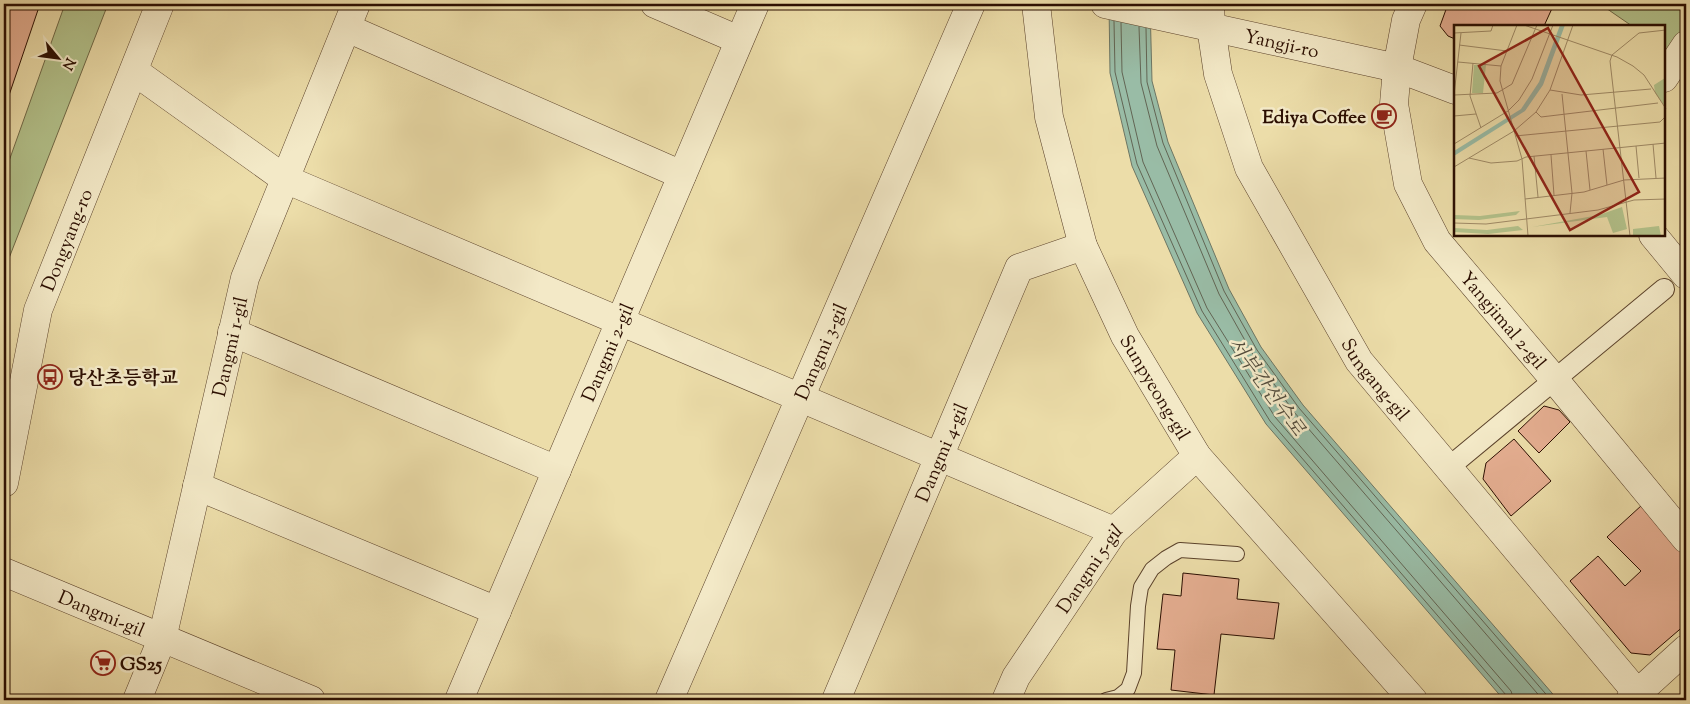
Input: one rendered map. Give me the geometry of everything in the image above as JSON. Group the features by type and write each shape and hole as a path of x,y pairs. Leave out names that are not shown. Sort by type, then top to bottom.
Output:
{"street":[{"name":"Dongyang-ro","path":"4,483 38,310 160,4"},
{"path":"655,4 739,40"},
{"name":"Dangmi 2-gil","path":"459,700 755,4"},
{"name":"Dangmi 3-gil","path":"669,700 971,4"},
{"name":"Sunpyeong-gil","path":"1036,4 1049,117 1083,246 1125,336 1197,456 1413,700"},
{"name":"Yangji-ro","path":"1106,4 1204,18 1397,68 1454,90"},
{"name":"Yangjimal 2-gil","path":"1413,4 1406,20 1397,68 1394,104 1408,184 1436,241 1686,538"},
{"path":"351,16 682,175"},
{"name":"Dangmi 1-gil","path":"137,700 162,639 244,278 351,16"},
{"name":"Sungang-gil","path":"1204,18 1218,74 1249,168 1359,361 1637,698"},
{"path":"1665,76 1686,45"},
{"path":"134,71 286,179 1114,532"},
{"path":"1448,468 1554,379 1675,282 1653,236"},
{"name":"Dangmi 4-gil","path":"836,700 1019,268 1083,246"},
{"path":"232,332 557,470"},
{"name":"Dangmi 5-gil","path":"1006,700 1016,677 1114,532 1197,456"},
{"path":"197,486 497,611"},
{"name":"Dangmi-gil","path":"4,572 311,700"},
{"path":"1637,698 1686,649"}],"lane":[{"path":"1106,700 1118,697 1128,689 1134,673 1141,587 1152,569 1180,550 1237,554"}],"green space":[{"path":"65,4 108,4 4,271 4,175"},
{"path":"1600,4 1686,4 1686,34 1673,54 1665,49 1665,25 1631,25"}],"water":[{"name":"서부간선수로","path":"1109,4 1150,4 1152,81 1168,142 1229,289 1261,347 1303,405 1558,700 1504,700 1266,424 1197,313 1132,166 1110,73"}],"building":[{"path":"4,4 40,4 4,110"},
{"path":"1448,4 1554,4 1544,25 1454,25 1454,39 1448,36 1440,26"},
{"path":"1544,406 1559,410 1570,422 1539,453 1518,431"},
{"path":"1514,439 1551,481 1511,516 1483,479 1486,463"},
{"path":"1642,505 1686,556 1686,624 1650,655 1631,653 1570,581 1598,556 1625,586 1641,571 1607,537"},
{"path":"1183,573 1239,579 1237,599 1279,603 1274,639 1221,634 1214,695 1171,690 1175,650 1157,649 1163,594 1181,596"}],"place":[{"name":"Ediya Coffee","path":"1384,116"},
{"name":"당산초등학교","path":"50,377"},
{"name":"GS25","path":"103,663"}]}
